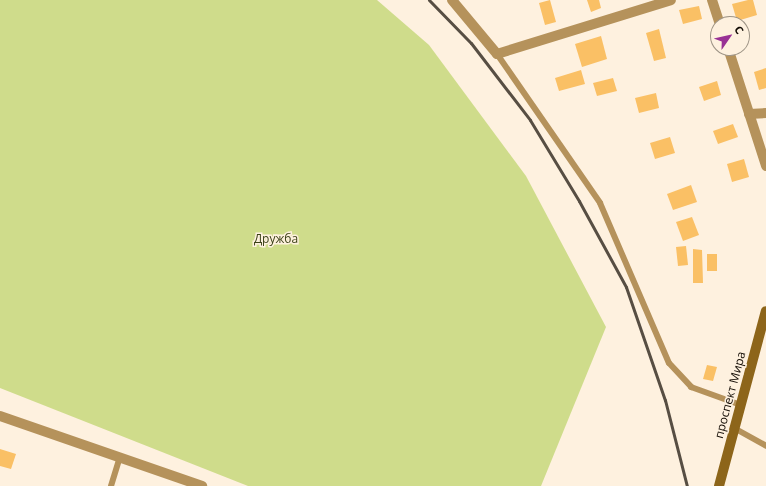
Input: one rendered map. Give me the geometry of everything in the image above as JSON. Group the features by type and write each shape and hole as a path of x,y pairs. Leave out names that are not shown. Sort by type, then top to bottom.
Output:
{"main road":[{"name":"проспект Мира","path":"719,486 766,311"}],"street":[{"path":"452,0 497,54 671,0"},
{"path":"712,0 717,16"},
{"path":"731,56 766,166"},
{"path":"749,114 766,113"},
{"path":"0,416 202,486"}],"lane":[{"path":"497,54 600,203 669,363 691,387 741,405"},
{"path":"734,428 766,446"},
{"path":"111,486 120,457"}],"green space":[{"name":"Дружба","path":"0,0 377,0 429,45 526,176 606,327 541,486 248,486 0,388"}],"building":[{"path":"550,0 556,22 545,25 539,3"},
{"path":"587,0 599,0 601,8 591,12"},
{"path":"753,0 757,15 750,17 736,16 732,4"},
{"path":"699,6 702,19 683,24 679,10"},
{"path":"659,29 666,58 654,61 646,33"},
{"path":"601,36 607,59 582,67 575,44"},
{"path":"766,68 766,88 759,90 754,72"},
{"path":"581,70 585,84 559,91 555,78"},
{"path":"613,78 617,91 597,96 593,83"},
{"path":"717,81 721,95 704,101 699,87"},
{"path":"656,93 659,108 639,113 635,98"},
{"path":"733,124 738,137 718,144 713,131"},
{"path":"670,137 675,153 655,159 650,143"},
{"path":"744,159 749,177 732,182 727,164"},
{"path":"691,185 697,202 673,210 667,194"},
{"path":"692,217 699,235 683,241 676,222"},
{"path":"686,246 688,265 678,266 676,247"},
{"path":"693,249 702,250 703,283 693,283"},
{"path":"707,254 717,254 717,271 707,271"},
{"path":"707,365 717,367 713,381 703,379"},
{"path":"0,449 16,454 11,469 0,466"}],"railway":[{"path":"429,0 471,43 530,120 579,201 626,287 665,400 687,486"}]}
